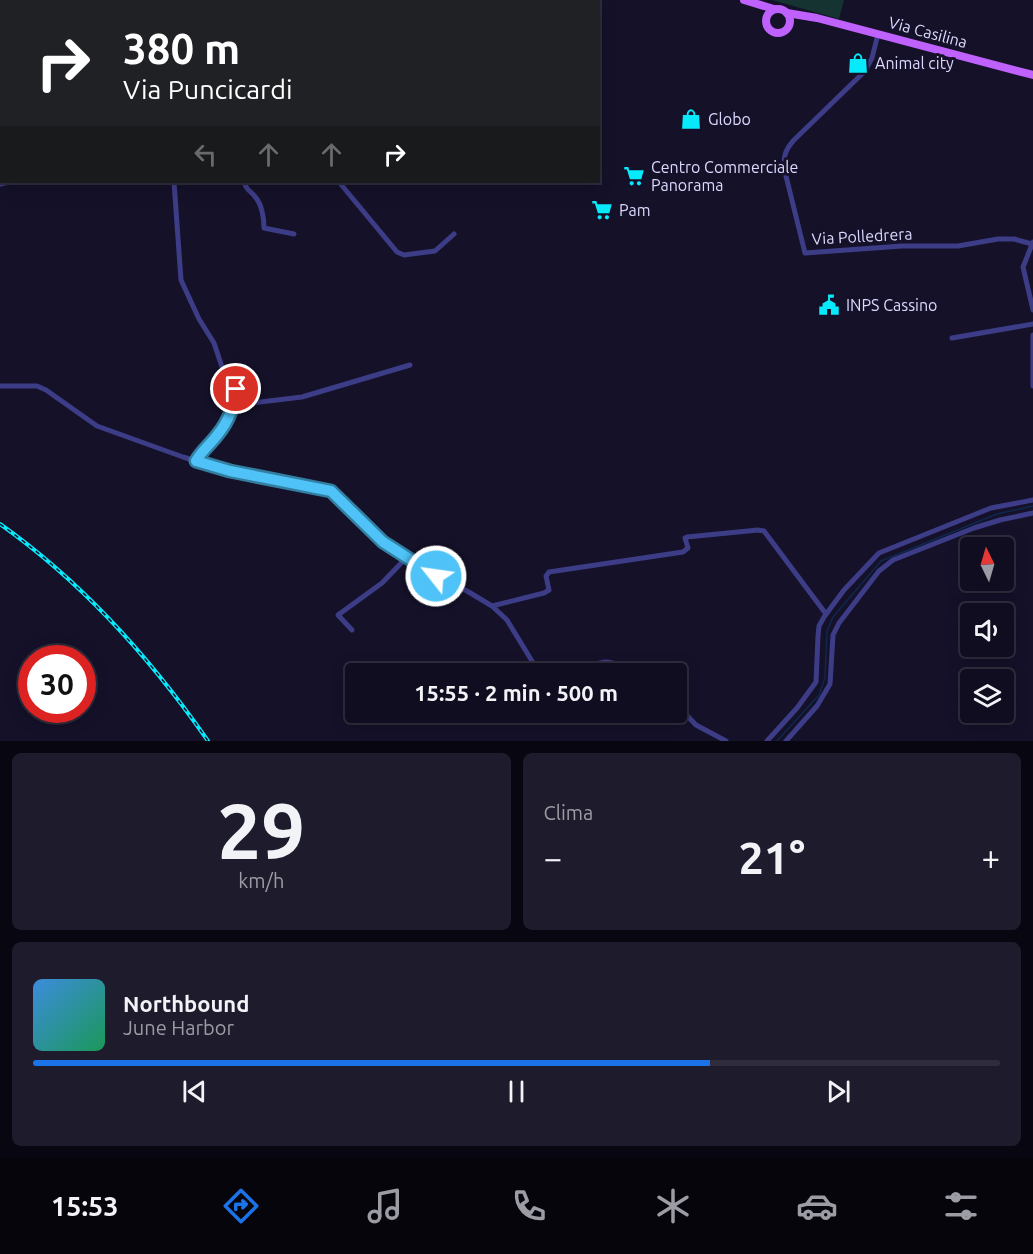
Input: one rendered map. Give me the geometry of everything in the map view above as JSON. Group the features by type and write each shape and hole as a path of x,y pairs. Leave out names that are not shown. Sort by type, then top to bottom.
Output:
{"main road":[{"path":"744,0 781,9 790,19 789,26"},
{"path":"744,0 762,11 769,28 775,32 782,32 802,19 816,18"},
{"path":"766,20 774,9"},
{"name":"Via Casilina","path":"787,13 816,18 1033,75"}],"street":[{"name":"Via Polledrera","path":"878,34 866,71 794,140 785,153 783,159 785,172 805,253 902,246 958,246 998,239 1014,239 1033,243 1031,254 1023,267 1023,275 1033,310"},
{"path":"174,183 177,197 181,280 199,319 214,343 223,370 236,389 234,405 218,435 202,450 196,461"},
{"path":"244,183 246,189 256,197 264,219 264,228 294,234"},
{"path":"340,183 397,252 404,255 435,251 454,234"},
{"path":"952,338 1033,324"},
{"path":"1033,335 1033,386"},
{"path":"234,405 302,397 410,365"},
{"path":"0,386 37,386 97,426 196,461 230,471 331,491 383,542 406,558 492,606 512,626 533,663"},
{"path":"767,741 797,708 816,682 819,626 826,614 879,553 991,508 1033,500"},
{"path":"786,741 817,706 830,684 832,647 836,628 879,571 893,560 964,532 1000,520 1033,513"},
{"path":"492,606 544,593 550,587 547,573 683,552 688,548 687,537 758,530 764,531 826,614"},
{"path":"352,630 338,615 382,583 406,558"},
{"path":"599,663 614,663"},
{"path":"687,716 696,725 726,741"}],"green space":[{"path":"772,0 844,0 839,19"}],"waterway":[{"path":"777,741 819,695 825,678 827,631 833,617 881,561 997,514 1033,506"}],"railway":[{"path":"0,524 59,571 113,624 163,681 208,741"}],"place":[{"name":"Animal city","path":"858,63"},
{"name":"Globo","path":"691,119"},
{"name":"Centro Commerciale Panorama","path":"634,176"},
{"name":"Pam","path":"602,210"},
{"name":"INPS Cassino","path":"829,305"}],"route":[{"path":"236,389 234,405 218,435 202,450 196,461 230,471 331,491 383,542 436,576"}]}
